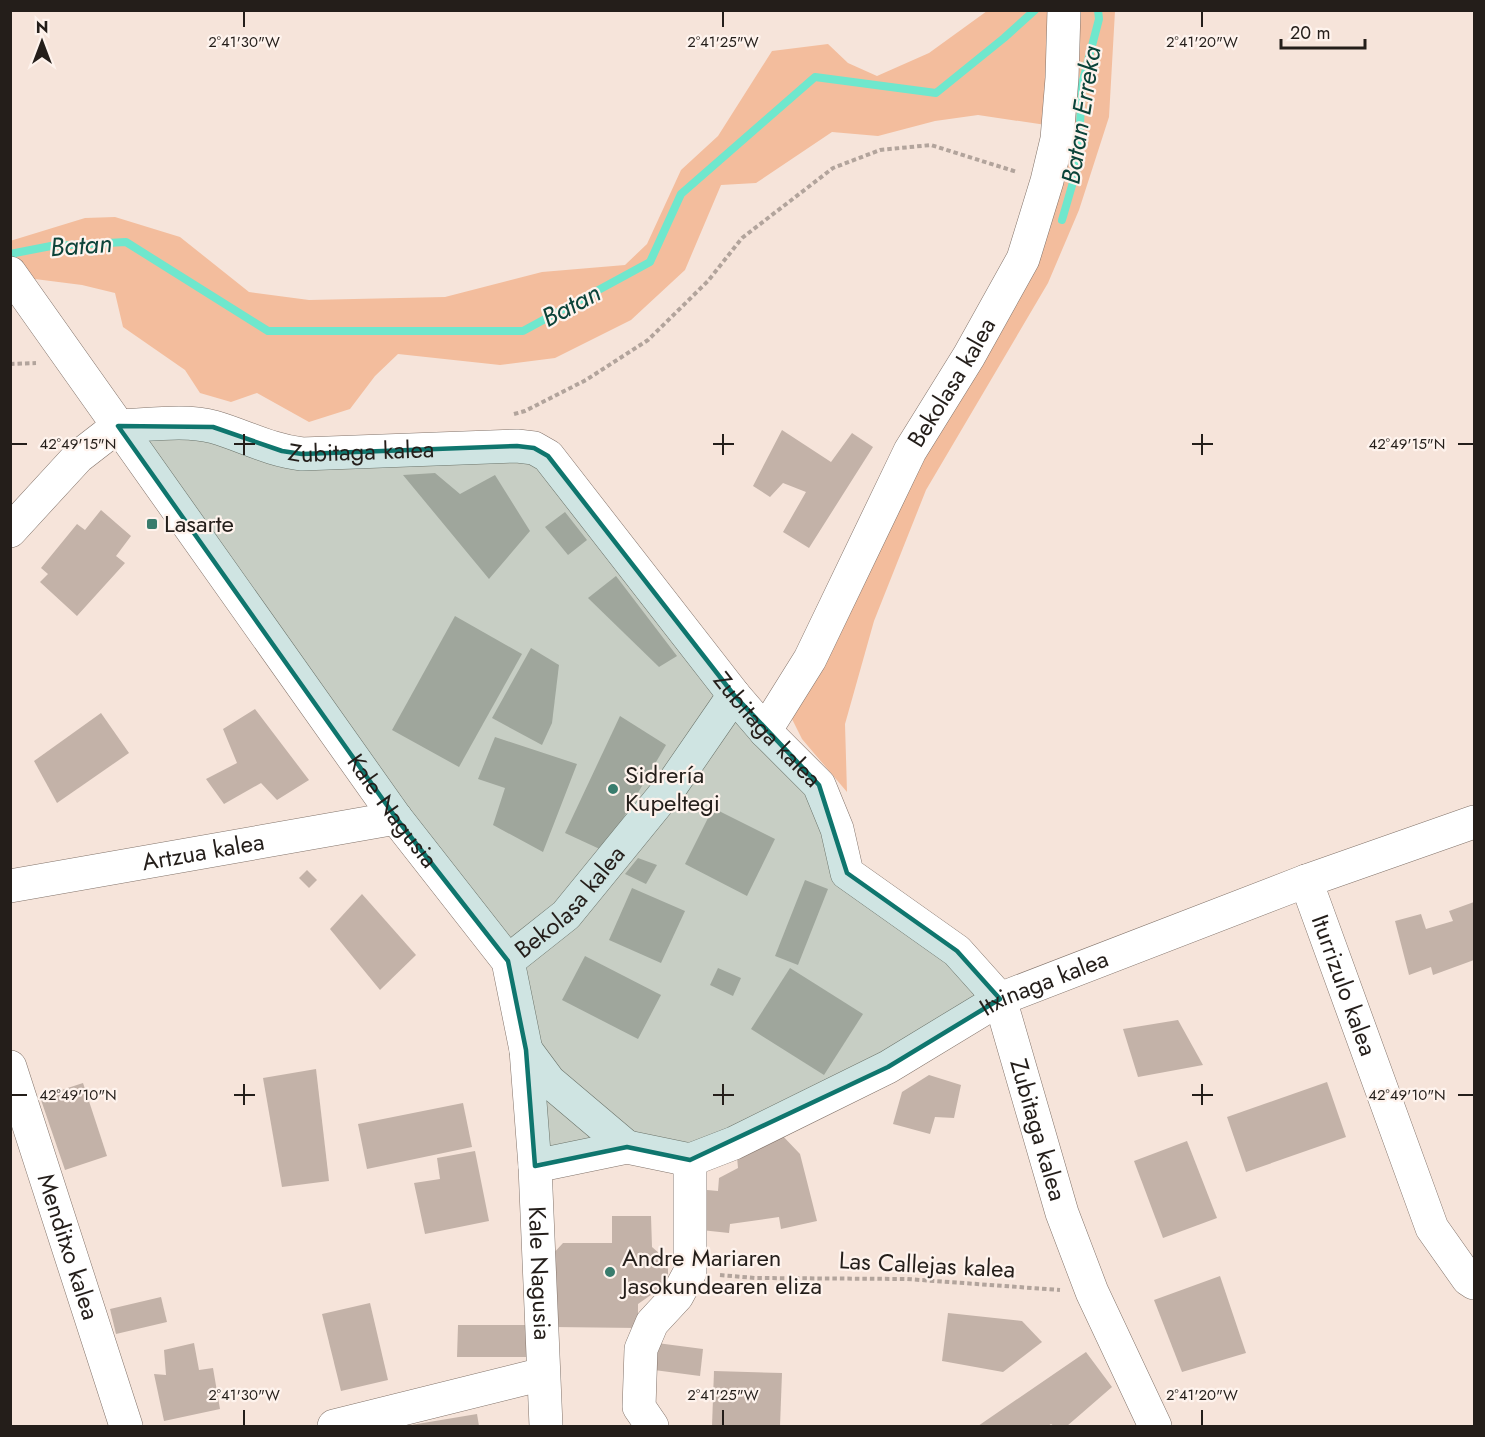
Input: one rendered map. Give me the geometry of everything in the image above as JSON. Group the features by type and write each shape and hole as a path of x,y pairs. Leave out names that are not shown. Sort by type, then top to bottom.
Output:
{"street":[{"name":"Bekolasa kalea","path":"765,731 810,659 910,452 969,356 1023,259 1047,181 1057,139 1064,10"},
{"name":"Kale Nagusia","path":"11,273 396,818 508,961 526,1050 535,1166 546,1426"},
{"name":"Zubitaga kalea","path":"118,426 185,424 213,427 282,452 302,454 517,446 534,448 548,456 734,695 765,731 819,784 837,829 847,873 957,951 1000,999 1062,1213 1092,1292 1155,1426"},
{"path":"10,531 78,457 118,426"},
{"name":"Bekolasa kalea","path":"508,961 566,915 672,785 734,695"},
{"name":"Artzua kalea","path":"10,886 396,818"},
{"name":"Itxinaga kalea","path":"690,1160 734,1143 888,1068 1000,999 1306,881 1474,822"},
{"name":"Iturrizulo kalea","path":"1306,881 1432,1228 1468,1279 1474,1282"},
{"path":"526,1050 549,1081 627,1147"},
{"name":"Menditxo kalea","path":"10,1067 126,1426"},
{"path":"535,1166 627,1147 690,1160 690,1272 677,1296 652,1323 641,1349 639,1407 652,1426"},
{"path":"334,1426 543,1374"}],"path":[{"path":"503,417 525,411 586,380 648,340 708,281 742,238 833,168 880,150 931,145 1047,181"},
{"name":"Las Callejas kalea","path":"690,1272 755,1278 907,1279 1092,1292"}],"highlighted area":[{"path":"118,426 213,427 282,451 302,454 517,446 534,448 548,456 734,695 819,785 847,873 957,951 1000,999 888,1067 690,1160 627,1147 535,1166 526,1050 508,961 396,818"}],"shaded area":[{"path":"987,11 1055,11 1046,125 978,115 935,121 878,136 832,132 756,183 721,185 685,270 631,320 555,358 500,365 398,354 375,376 350,409 309,422 257,393 231,402 200,393 185,370 123,327 115,293 82,285 27,278 11,254 10,241 85,218 115,217 180,237 249,292 309,300 445,297 542,272 625,265 647,244 681,170 718,136 772,51 828,44 848,63 877,76 929,53"},
{"path":"1074,11 1115,11 1109,117 1079,210 1048,283 926,490 874,621 845,724 847,792 802,739 792,719 891,518 943,420 1006,324"}],"building":[{"path":"782,430 831,462 852,433 873,447 809,548 783,532 806,492 783,483 770,497 753,486"},
{"path":"435,473 460,494 495,475 530,531 489,579 403,475"},
{"path":"101,510 131,536 116,556 125,563 77,616 40,582 48,574 41,568 77,524 85,530"},
{"path":"565,512 587,540 568,555 545,527"},
{"path":"616,576 677,656 659,667 588,598"},
{"path":"455,616 522,654 459,767 392,730"},
{"path":"531,648 559,665 552,723 542,745 492,718"},
{"path":"255,709 309,780 277,800 261,783 224,804 206,779 237,763 223,729"},
{"path":"101,713 129,753 57,803 34,761"},
{"name":"Sidrería Kupeltegi","path":"620,716 666,745 604,851 565,833"},
{"path":"495,737 577,764 543,852 493,825 505,788 478,779"},
{"path":"713,808 775,839 747,896 685,864"},
{"path":"638,858 657,865 646,884 625,874"},
{"path":"307,870 317,880 309,888 299,878"},
{"path":"805,880 828,889 798,965 775,956"},
{"path":"632,888 685,911 661,963 609,940"},
{"path":"362,894 416,955 380,990 330,929"},
{"path":"1474,902 1474,960 1433,975 1431,967 1409,975 1395,921 1421,914 1426,929 1453,921 1449,911"},
{"path":"585,956 661,995 638,1039 562,1000"},
{"path":"718,968 741,978 733,996 710,985"},
{"path":"790,968 863,1014 824,1075 751,1029"},
{"path":"1178,1020 1203,1065 1138,1077 1123,1029"},
{"path":"316,1069 329,1181 282,1187 263,1078"},
{"path":"929,1075 961,1085 954,1118 935,1117 930,1134 893,1124 902,1092"},
{"path":"1327,1082 1346,1137 1246,1172 1227,1117"},
{"path":"83,1083 107,1156 65,1170 40,1097"},
{"path":"463,1103 472,1147 367,1169 358,1124"},
{"path":"779,1132 800,1154 817,1221 781,1229 779,1217 730,1224 729,1233 701,1230 707,1190 718,1191 719,1178 738,1168 737,1157"},
{"path":"1187,1141 1217,1218 1163,1238 1134,1161"},
{"path":"475,1151 489,1221 425,1234 414,1183 440,1179 437,1158"},
{"name":"Andre Mariaren Jasokundearen eliza","path":"612,1216 651,1216 652,1247 668,1261 668,1283 638,1304 638,1328 554,1327 551,1256 563,1243 612,1243"},
{"path":"1220,1276 1246,1353 1182,1372 1154,1300"},
{"path":"161,1297 167,1322 116,1334 110,1309"},
{"path":"370,1303 388,1380 341,1391 322,1314"},
{"path":"948,1313 1022,1321 1042,1342 1003,1372 942,1361"},
{"path":"458,1325 532,1325 532,1357 457,1357"},
{"path":"194,1343 199,1370 213,1368 220,1409 164,1421 154,1374 166,1375 164,1350"},
{"path":"657,1343 703,1349 700,1376 654,1370"},
{"path":"1086,1352 1112,1387 1067,1426 1051,1424 1048,1426 978,1426"},
{"path":"714,1371 782,1373 780,1426 712,1426"},
{"path":"477,1414 479,1426 411,1426 411,1425"}],"waterway":[{"name":"Batan","path":"10,254 51,246 126,242 268,331 523,331 650,262 681,194 815,77 936,93 1035,10"},
{"name":"Batan Erreka","path":"1062,220 1078,165 1082,84 1099,19 1098,10"}],"place":[{"name":"Lasarte","path":"152,524"},
{"name":"Sidrería Kupeltegi","path":"613,789"},
{"name":"Andre Mariaren Jasokundearen eliza","path":"610,1272"}]}
